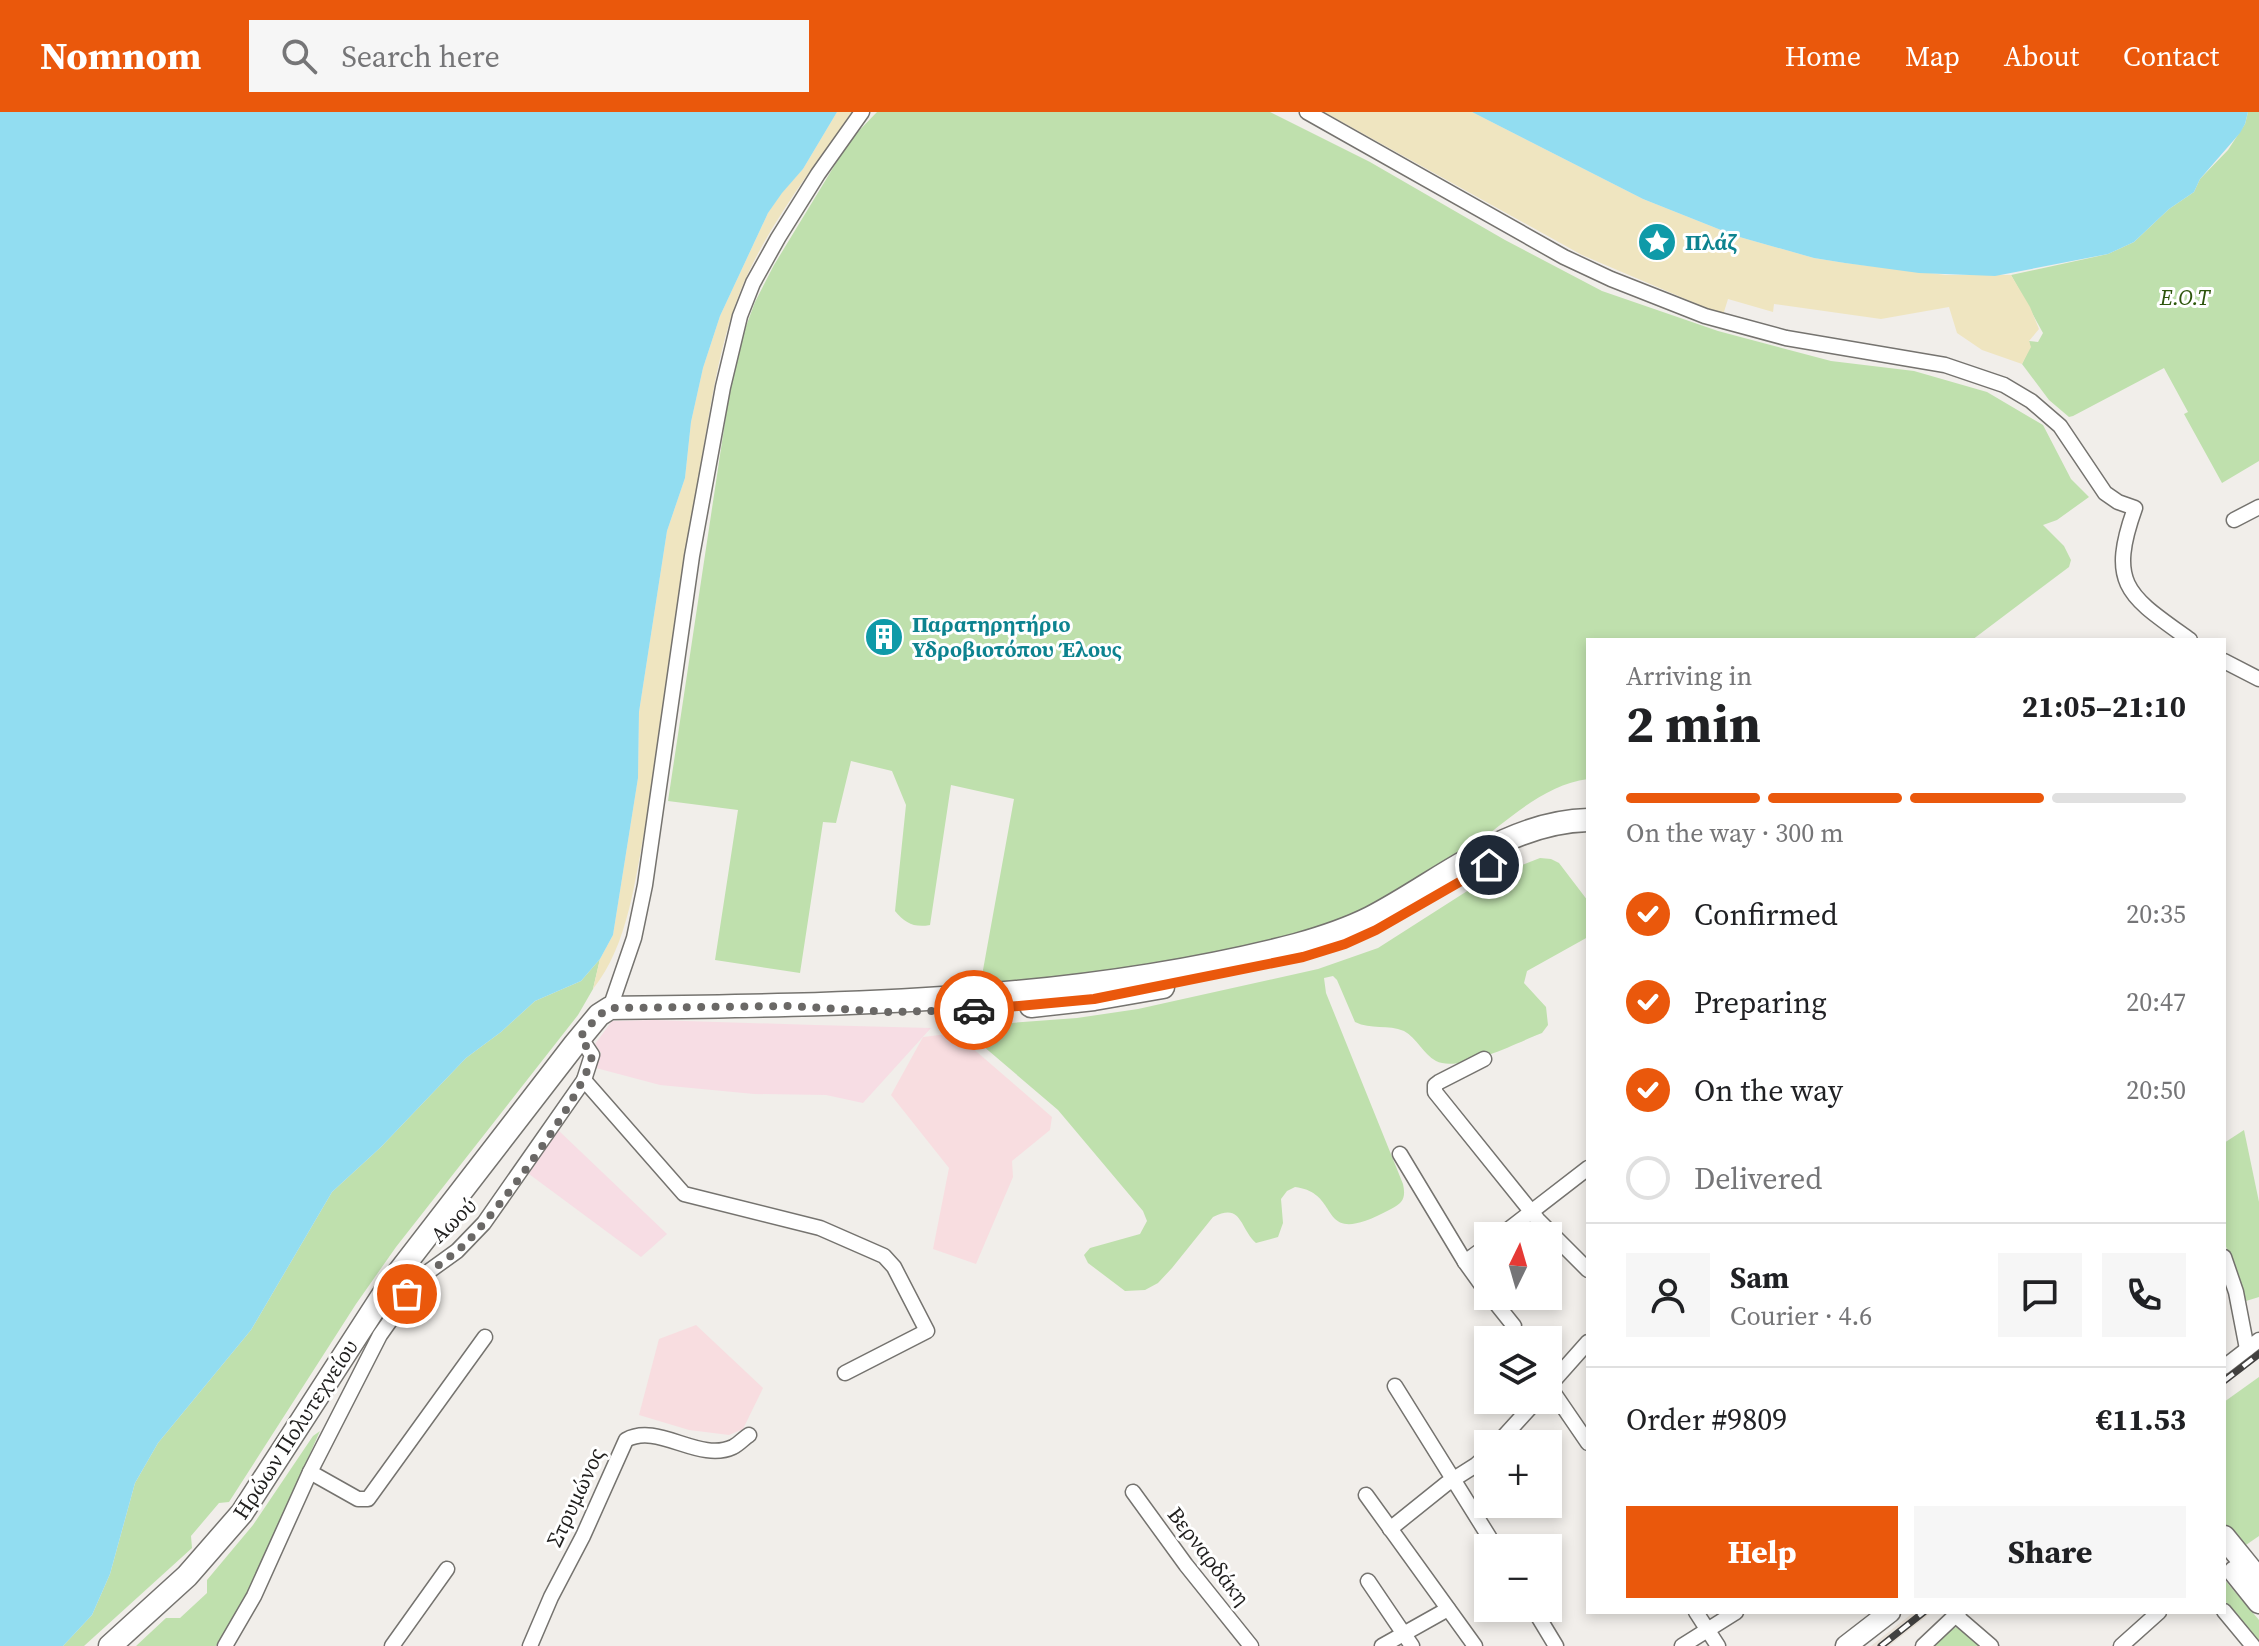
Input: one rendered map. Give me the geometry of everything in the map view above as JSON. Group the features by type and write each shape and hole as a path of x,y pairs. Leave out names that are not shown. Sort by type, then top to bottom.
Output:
{"main road":[{"path":"610,1008 790,1006 975,997 1155,973 1283,948 1328,935 1368,919 1518,834 1547,825 1586,820"},
{"path":"790,1006 899,1012 1035,1006 1123,995 1262,967 1321,952 1366,935 1533,843 1560,835 1586,833"},
{"name":"Ηρώων Πολυτεχνείου","path":"110,1646 187,1576 242,1513 400,1270 580,1037 599,1015 610,1008"},
{"path":"2226,1539 2259,1580"},
{"path":"2226,1561 2259,1602"}],"street":[{"path":"610,1008 636,931 645,885 692,556 723,387 740,316 753,283 784,228 862,112"},
{"path":"1307,112 1564,257 1611,279 1705,316 1786,338 1945,365 2004,385 2031,401 2063,429 2105,493 2135,508 2122,553 2124,579 2143,604 2187,638"},
{"path":"2234,520 2259,507"},
{"path":"2226,662 2259,679"},
{"path":"580,1037 592,1055 584,1080 684,1194 820,1228 889,1260 927,1331 845,1373"},
{"path":"1484,1059 1439,1082 1435,1085 1435,1092 1532,1212 1586,1268"},
{"name":"Αωού","path":"225,1646 254,1596 365,1359 421,1277 466,1244 484,1223 584,1080"},
{"path":"1400,1154 1474,1274"},
{"path":"1519,1222 1586,1170"},
{"path":"1465,1262 1474,1255"},
{"path":"2226,1263 2253,1344 2226,1365"},
{"path":"1501,1310 1514,1326"},
{"path":"310,1472 358,1499 368,1499 485,1337"},
{"path":"1562,1371 1586,1344"},
{"path":"1395,1386 1487,1534"},
{"path":"1562,1405 1586,1440"},
{"path":"1510,1430 1524,1414"},
{"name":"Στρυμώνος","path":"535,1644 626,1440 643,1434 699,1449 716,1449 732,1448 749,1435"},
{"path":"1390,1529 1453,1478 1474,1466"},
{"name":"Βερναρδάκη","path":"1133,1492 1179,1557 1251,1646"},
{"path":"1366,1495 1475,1646"},
{"path":"392,1646 447,1569"},
{"path":"1368,1581 1408,1640"},
{"path":"1382,1646 1408,1640 1448,1609"},
{"path":"2226,1613 2253,1646"},
{"path":"1697,1614 1718,1646"},
{"path":"1682,1646 1733,1614"},
{"path":"1846,1646 1887,1614"},
{"path":"1923,1646 1957,1614 1991,1646"},
{"path":"2121,1646 2157,1614"},
{"path":"1541,1622 1556,1646"}],"shaded area":[{"path":"612,1021 931,1028 863,1103 826,1095 754,1094 660,1085 596,1068 601,1053 595,1044"},
{"path":"955,1033 1052,1117 1050,1130 1012,1161 1013,1177 976,1264 933,1249 949,1168 891,1095 923,1037"},
{"path":"558,1130 667,1234 641,1257 529,1174"},
{"path":"696,1325 763,1388 743,1429 729,1435 689,1430 639,1415 659,1339"},
{"path":"1911,1614 1929,1614 1889,1646 1871,1646"}],"green space":[{"path":"877,112 1270,112 1370,162 1505,240 1602,291 1718,331 1831,361 1914,371 1987,392 2043,425 2071,479 2089,497 2057,520 2043,525 2064,546 2071,560 2069,567 1975,638 1586,638 1586,779 1540,797 1429,876 1351,916 1262,943 1111,972 979,992 1014,799 951,785 930,925 915,925 895,911 906,805 892,771 851,761 836,823 823,822 800,973 715,960 738,810 668,801 731,382 738,348 755,302 850,140"},
{"name":"E.O.T","path":"2248,112 2259,112 2259,461 2222,483 2184,414 2188,412 2164,368 2073,416 2069,417 2049,400 2022,364 2030,347 2029,341 2038,342 2043,333 2011,275 2108,254 2134,242 2169,209 2194,192 2200,179 2228,150 2245,124"},
{"path":"1540,858 1551,859 1559,863 1586,898 1586,938 1527,971 1524,983 1546,1007 1548,1025 1542,1033 1473,1060 1446,1064 1431,1058 1404,1031 1355,1022 1337,980 1333,976 1324,978 1326,993 1403,1184 1404,1196 1398,1205 1367,1220 1350,1224 1332,1216 1310,1191 1295,1187 1281,1199 1283,1223 1278,1237 1256,1243 1235,1214 1222,1213 1213,1217 1158,1283 1145,1290 1125,1291 1088,1263 1084,1255 1090,1248 1140,1234 1147,1221 1143,1211 1058,1110 976,1040 977,1029 983,1025 1077,1018 1138,1009 1318,969 1378,948 1486,879"},
{"path":"600,959 593,989 578,1015 396,1247 229,1502 219,1503 191,1536 192,1548 84,1646 63,1646 92,1615 110,1574 135,1483 158,1443 251,1330 332,1192 381,1147 466,1058 535,1001 581,981"},
{"path":"2244,1130 2259,1202 2259,1297 2246,1301 2226,1246 2226,1142"},
{"path":"2259,1377 2259,1536 2243,1547 2226,1526 2226,1401"},
{"path":"320,1431 252,1585 216,1646 136,1646 166,1618 180,1618 207,1593 207,1580 253,1525 313,1436"},
{"path":"2226,1581 2259,1620 2259,1642 2226,1602"},
{"path":"1956,1627 1982,1646 1929,1646"}],"sand":[{"path":"837,112 853,112 791,199 763,245 740,292 725,338 698,481 634,888 615,952 593,989 600,959 613,935 638,778 639,712 667,531 685,478 691,422 703,368 720,316 768,213 803,169"},
{"name":"Πλάζ","path":"1324,112 1472,112 1643,199 1736,236 1814,258 1845,263 1946,275 2011,275 2039,329 2029,341 2031,347 2022,364 1982,350 1957,333 1949,307 1881,319 1774,304 1773,312 1728,299 1723,315 1582,255"}],"water":[{"path":"0,112 837,112 803,169 768,213 720,316 703,368 691,422 685,478 667,531 639,712 638,778 613,935 600,959 581,981 535,1001 466,1058 381,1147 332,1192 251,1330 158,1443 135,1483 110,1574 92,1615 63,1646 0,1646"},
{"path":"1472,112 2248,112 2240,133 2200,179 2194,192 2169,209 2134,242 2108,254 1995,276 1919,273 1845,263 1814,258 1736,236 1643,199"}],"railway":[{"path":"2226,1379 2259,1354"},
{"path":"1881,1646 1921,1614"}],"way so far":[{"path":"407,1294 421,1277 466,1244 511,1188 584,1080 592,1055 580,1037 599,1015 610,1008 790,1006 889,1012 974,1010"}],"place":[{"name":"Πλάζ","path":"1657,242"},
{"name":"Παρατηρητήριο Υδροβιοτόπου Έλους","path":"884,637"}],"route":[{"path":"974,1010 1094,999 1248,970 1321,952 1376,930 1489,865"}]}
